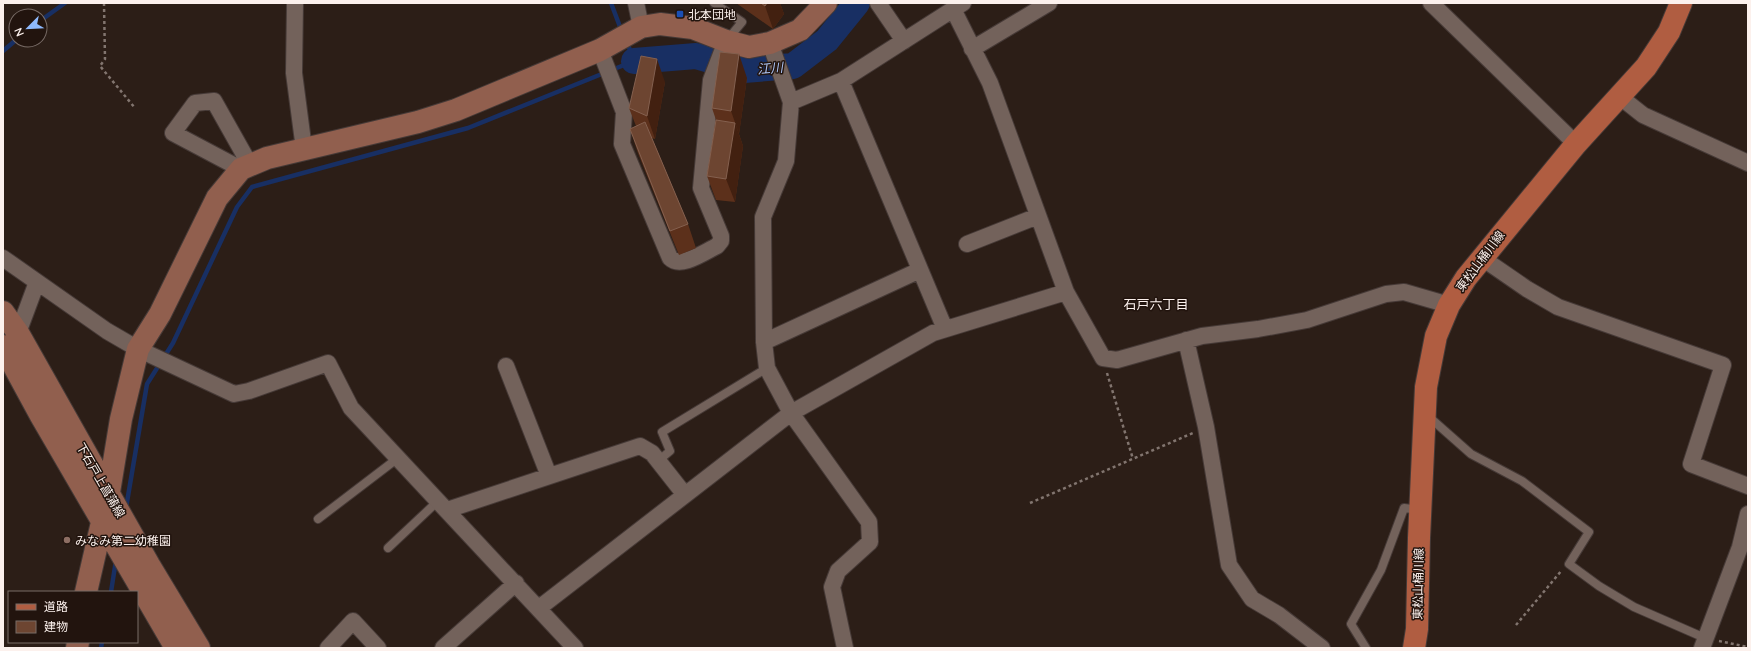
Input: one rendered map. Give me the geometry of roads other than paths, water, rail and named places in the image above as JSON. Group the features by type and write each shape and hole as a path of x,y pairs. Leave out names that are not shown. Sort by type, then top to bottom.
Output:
{"main road":[{"name":"東松山桶川線","path":"1414,648 1417,629 1420,510 1426,388 1436,336 1449,306 1466,278 1576,144 1646,67 1669,32 1681,3"}],"street":[{"path":"295,3 294,73 304,149"},
{"path":"636,3 641,27"},
{"path":"86,591 109,492 121,419 138,349 160,314 217,198 246,167 266,158 418,122 456,110 600,50 641,27 660,24 693,28 726,41 749,47 770,43 800,30 826,3"},
{"path":"878,3 904,41"},
{"path":"972,49 1049,3"},
{"path":"1431,3 1576,144"},
{"path":"791,102 841,81 958,6 972,49 990,83 1066,292 1103,358 1117,360 1186,340 1307,320 1386,294 1404,292 1449,306"},
{"path":"600,50 624,112 622,144 670,258 674,262 681,263 717,246 721,241 721,236 701,188 711,80 726,41"},
{"path":"770,43 791,102 786,161 763,217 764,342 767,368 791,413 869,522 870,542 838,571 832,587 846,648"},
{"path":"841,81 945,330"},
{"path":"1619,96 1643,115 1748,163"},
{"path":"214,101 246,167 172,133 195,103 214,101"},
{"path":"967,244 1038,216"},
{"path":"3,258 101,326 138,349 234,394 328,363 351,408 575,648"},
{"path":"1482,258 1526,289 1558,307 1723,365 1691,464 1748,486"},
{"path":"764,342 920,270"},
{"path":"8,351 37,282"},
{"path":"539,608 791,413 933,333 1066,292"},
{"name":"下石戸上菖蒲線","path":"3,312 8,351 41,416 176,648"},
{"path":"1186,340 1206,427 1230,565 1252,599 1279,616 1322,648"},
{"name":"下石戸上菖蒲線","path":"8,351 109,492 199,648"},
{"path":"506,366 549,476"},
{"path":"443,505 549,476 640,446 652,453 685,495"},
{"path":"1704,643 1740,547 1748,514"},
{"path":"443,648 516,584"},
{"path":"328,648 353,621 378,648"}],"lane":[{"path":"714,3 742,22 726,41"},
{"path":"658,461 670,451 662,432 767,368"},
{"path":"1425,414 1471,454 1522,481 1589,532 1569,564 1599,586 1634,607 1704,643"},
{"path":"318,519 398,458"},
{"path":"388,548 443,505"},
{"path":"1366,648 1351,624 1381,570 1404,508 1420,510"}],"waterway":[{"path":"48,15 65,3"},
{"path":"611,3 622,32"},
{"name":"江川","path":"634,61 696,56 744,70 793,66 827,40 857,3"},
{"path":"126,508 147,384 173,343 237,207 252,187 468,128 634,61 627,42"},
{"path":"3,51 8,47"},
{"path":"111,591 116,560"},
{"path":"101,648 102,643"}],"place":[{"name":"北本団地","path":"680,14"},
{"name":"みなみ第二幼稚園","path":"67,540"}],"district":[{"name":"石戸六丁目","path":"1156,304"}]}
